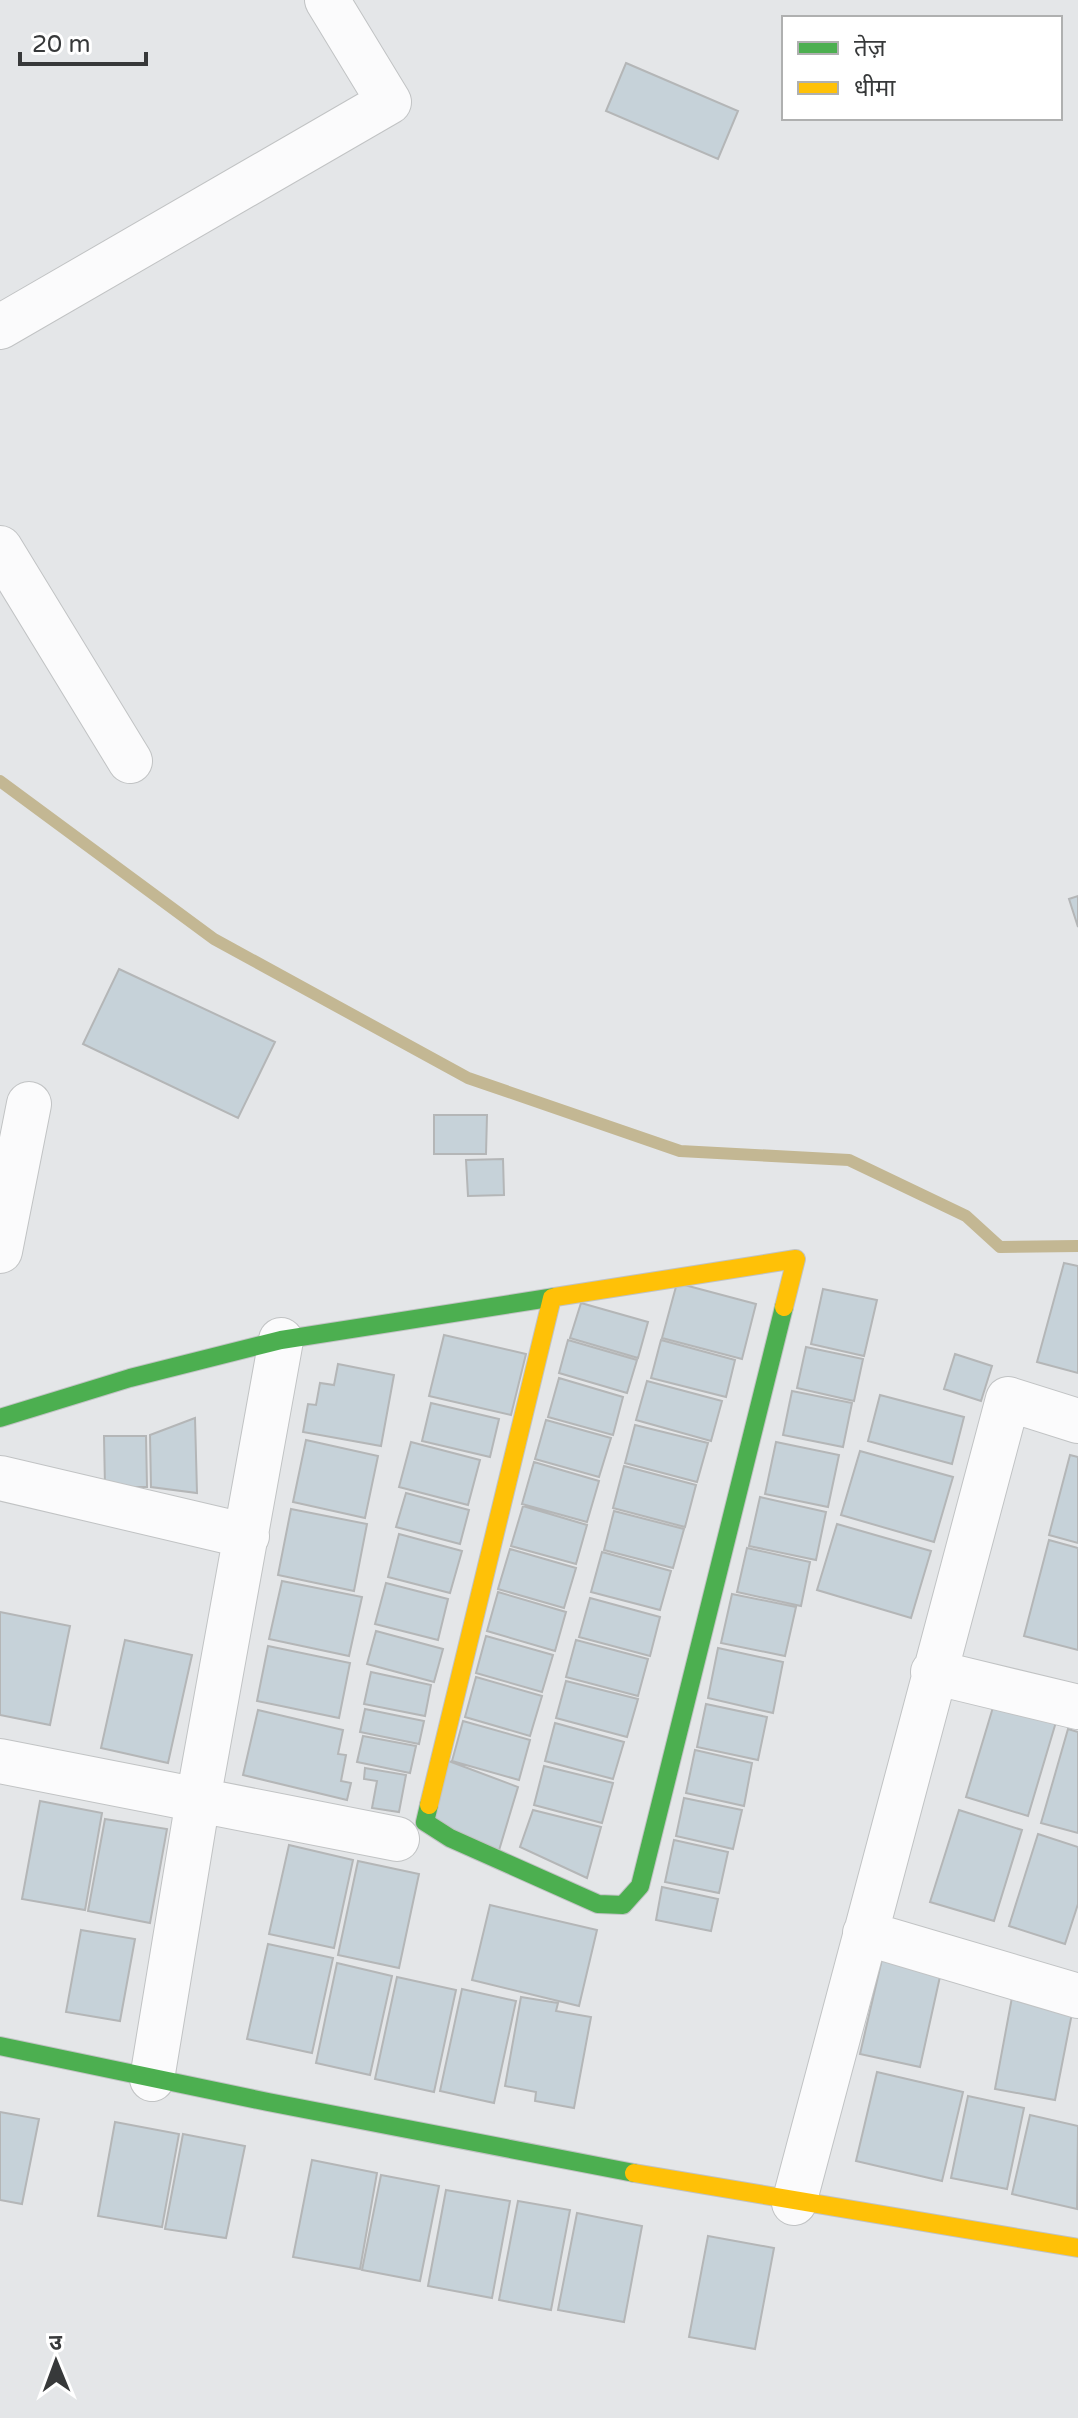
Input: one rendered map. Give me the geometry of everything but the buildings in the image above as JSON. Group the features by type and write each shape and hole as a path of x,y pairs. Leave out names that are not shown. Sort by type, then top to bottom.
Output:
{"street":[{"path":"0,327 389,102 327,0"},
{"path":"0,548 130,761"},
{"path":"0,1251 29,1104"},
{"path":"0,1418 130,1378 281,1340 796,1259 640,1886 623,1905 598,1904 450,1838 425,1822 552,1298"},
{"path":"152,2079 198,1800 281,1340"},
{"path":"794,2203 1008,1399 1078,1421"},
{"path":"0,1478 247,1536"},
{"path":"933,1672 1078,1707"},
{"path":"0,1761 397,1839"},
{"path":"865,1933 1078,1996"},
{"path":"0,2046 152,2079 794,2203 1078,2248"}],"waterway":[{"path":"0,781 214,939 468,1078 680,1151 849,1160 966,1216 1000,1247 1078,1246"}],"traffic: fast":[{"path":"0,1418 130,1378 281,1340 555,1297"},
{"path":"429,1805 425,1822 450,1838 598,1904 623,1905 640,1886 784,1307"},
{"path":"0,2046 634,2173"}],"traffic: slow":[{"path":"555,1297 796,1259 784,1307"},
{"path":"429,1805 552,1298"},
{"path":"634,2173 1078,2248"}]}
